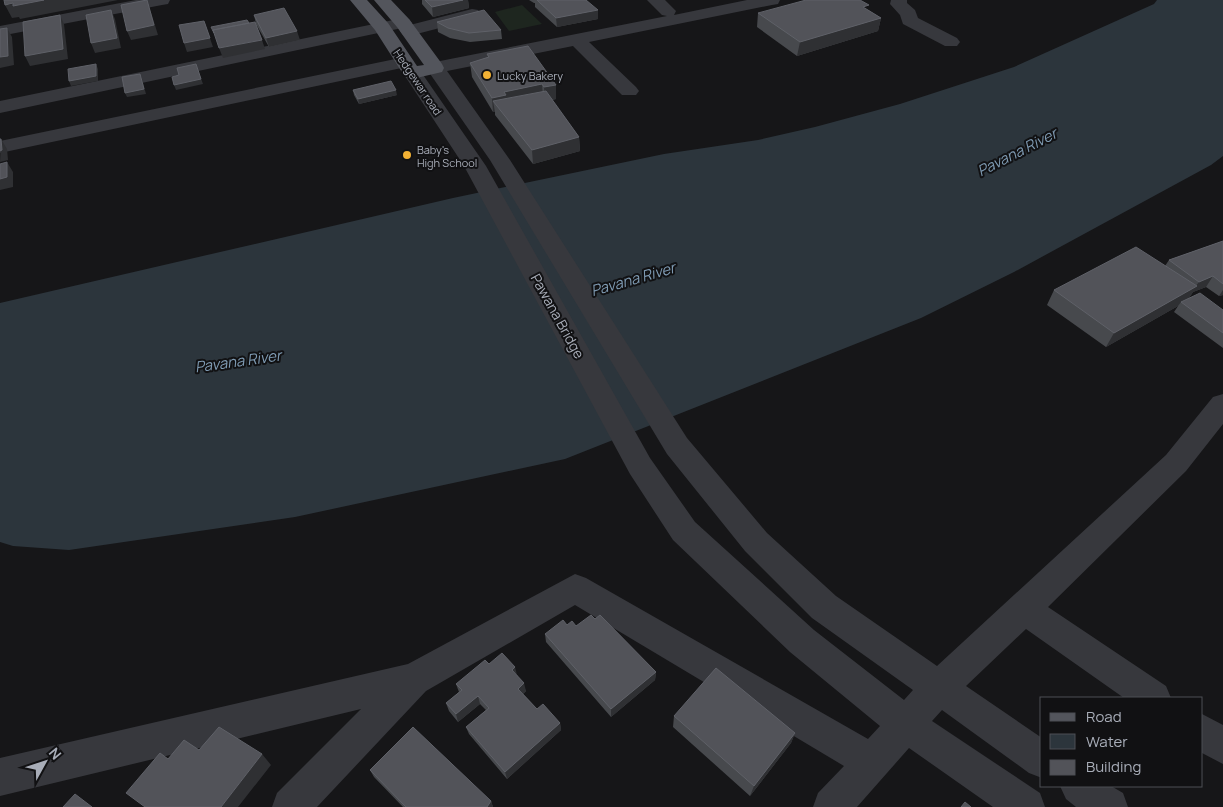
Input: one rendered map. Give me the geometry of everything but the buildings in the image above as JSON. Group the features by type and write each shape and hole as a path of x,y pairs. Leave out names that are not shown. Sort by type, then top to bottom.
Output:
{"main road":[{"name":"Hedgewar road","path":"358,0 382,27 409,67"},
{"name":"Hedgewar road","path":"382,0 406,27 432,62"},
{"path":"409,67 432,62"}],"street":[{"path":"0,31 162,0"},
{"path":"655,0 668,11"},
{"path":"432,62 668,11 723,3 772,0"},
{"path":"899,0 898,4 910,14 909,20 951,42"},
{"path":"432,62 576,39 606,23 723,3"},
{"path":"0,107 382,27 406,27 480,12"},
{"path":"576,39 629,91"},
{"name":"Hedgewar road","path":"432,62 500,160 677,446 756,542 824,607 939,687"},
{"path":"0,146 409,67"},
{"name":"Hedgewar road","path":"409,67 475,166"},
{"name":"Pawana Bridge","path":"475,166 640,466 684,531 802,640 907,725 1026,807"},
{"path":"832,807 939,687 1024,610 1170,470 1223,404"},
{"path":"0,777 414,679 575,588 872,762"},
{"path":"1024,610 1152,697"},
{"path":"291,807 414,679"},
{"path":"939,687 1040,759"},
{"path":"1203,733 1223,746"},
{"path":"1080,787 1109,807"}],"shaded area":[{"path":"522,5 542,24 509,31 495,12"}],"water":[{"name":"Pavana River","path":"1157,0 1223,0 1223,156 1211,165 1014,272 921,318 565,459 295,517 69,550 13,546 0,542 0,303 453,198 664,154 758,140 815,127 900,104 1014,67 1154,4"}],"place":[{"name":"Lucky Bakery","path":"487,75"},
{"name":"Baby's High School","path":"407,155"}]}
